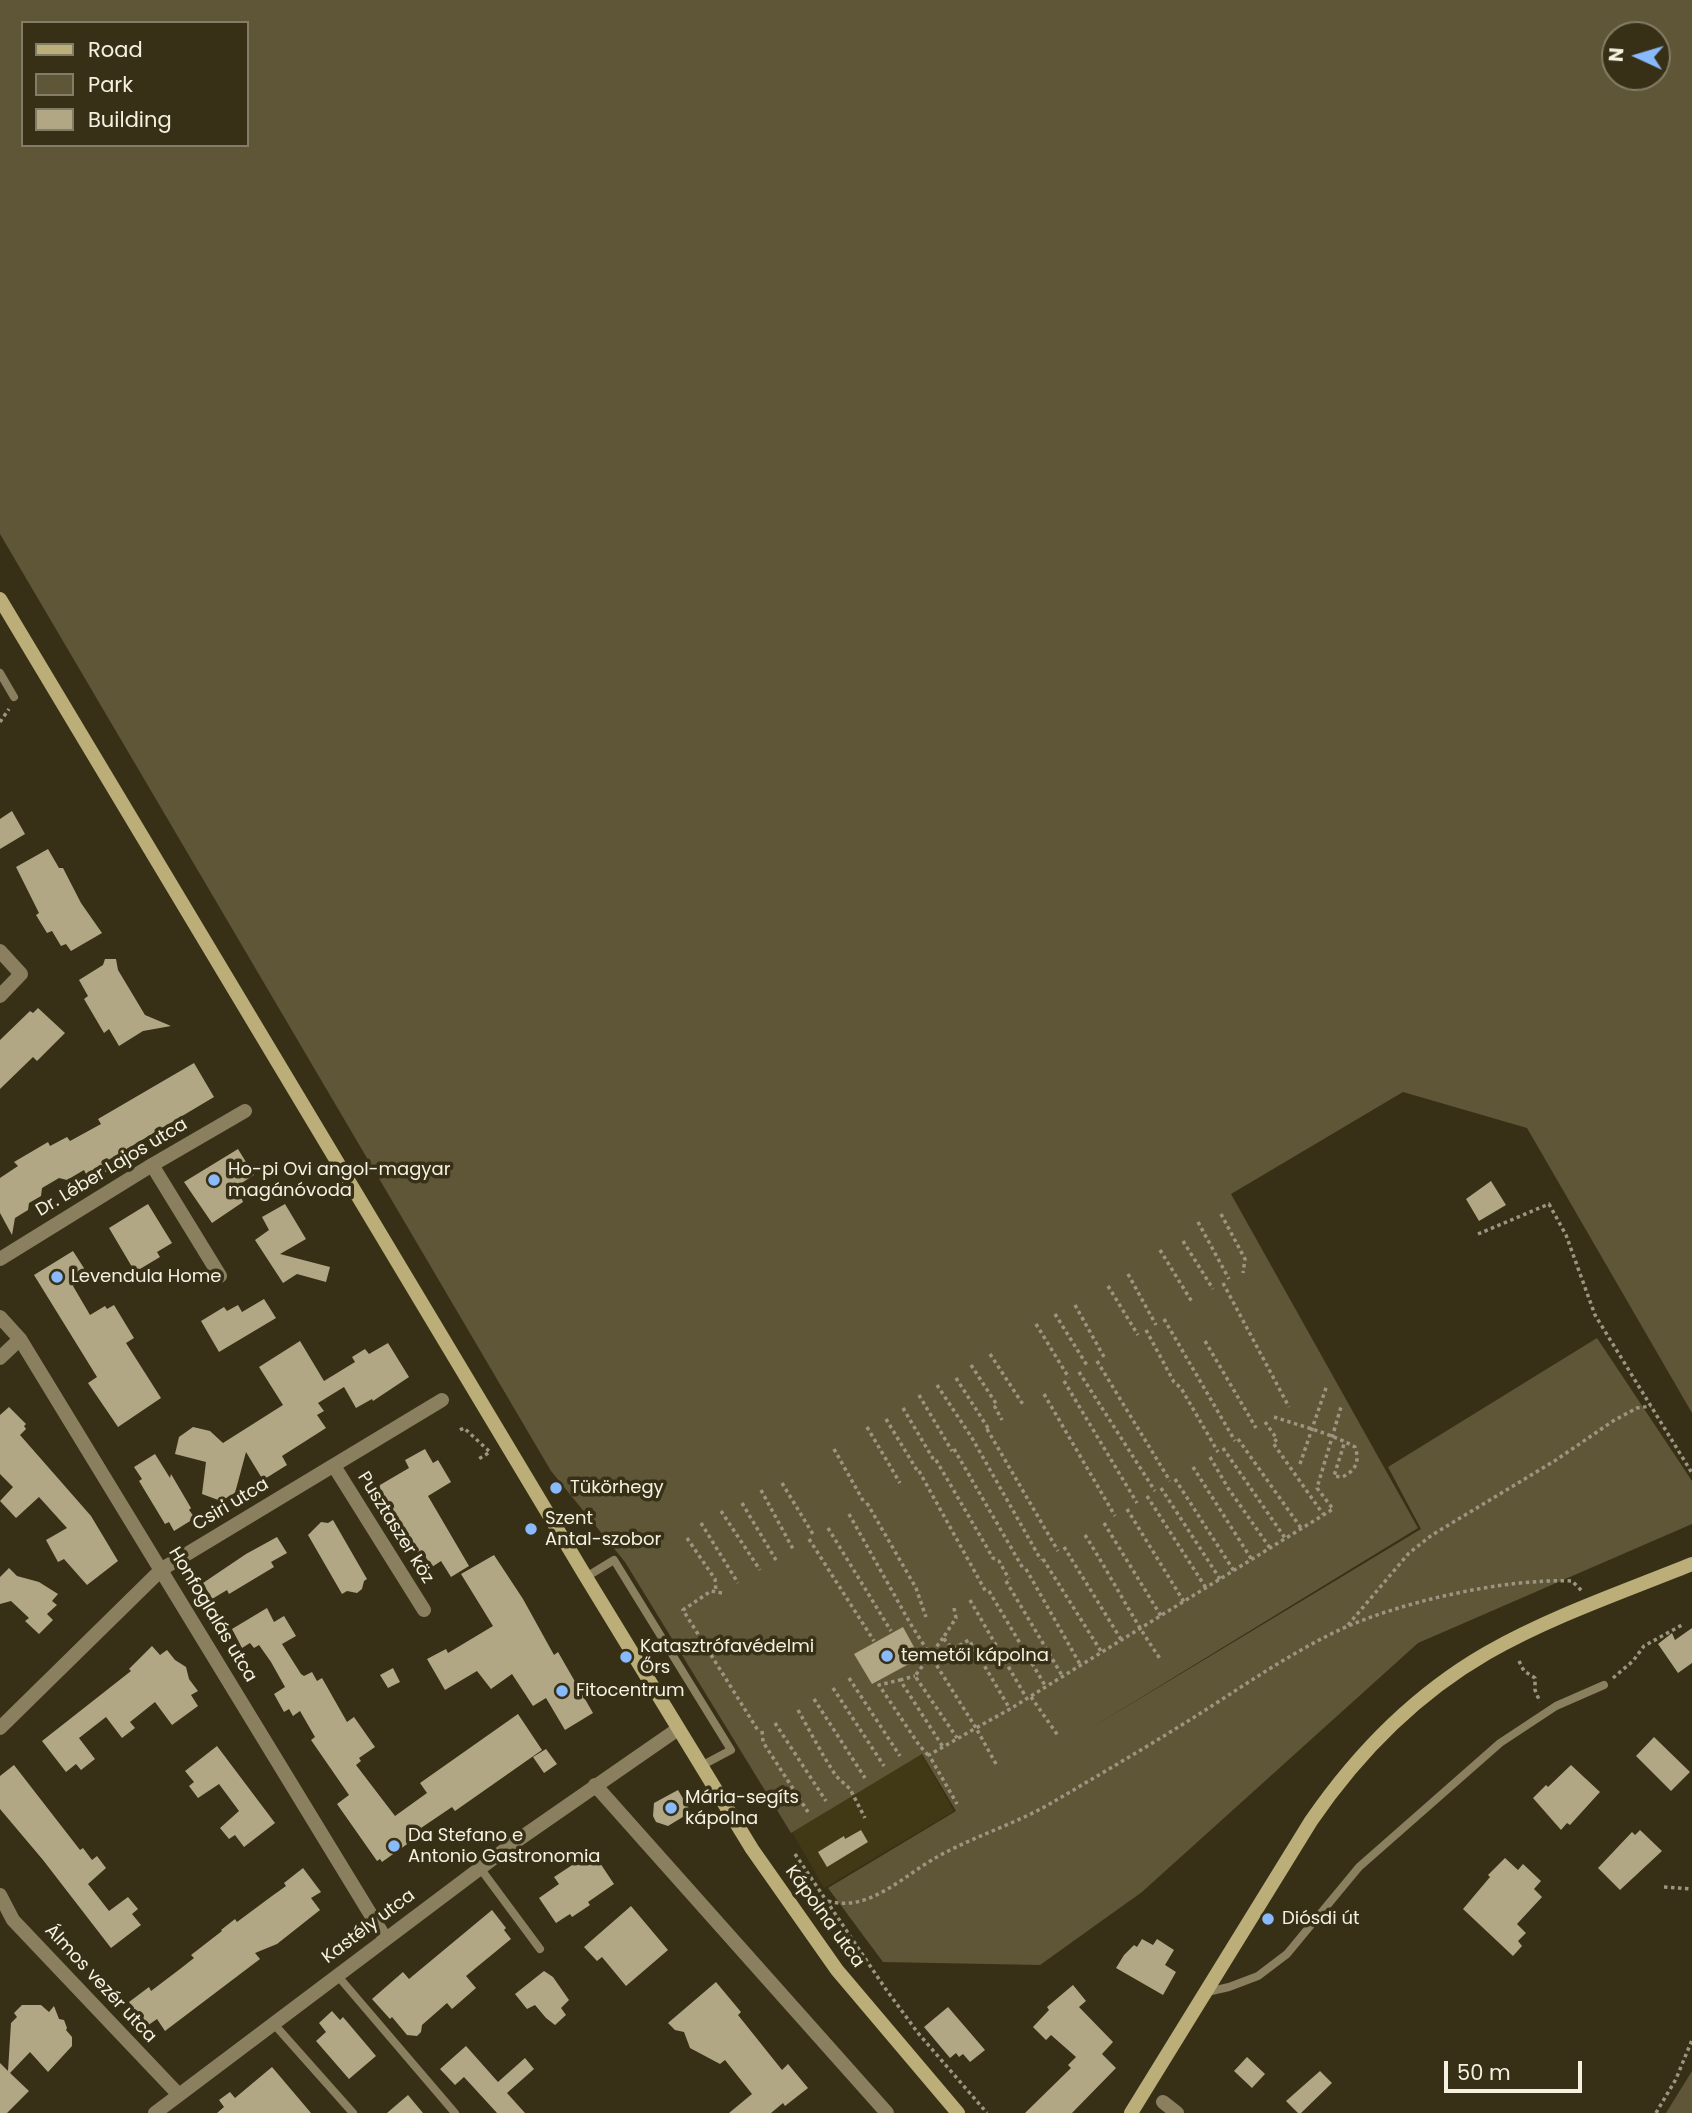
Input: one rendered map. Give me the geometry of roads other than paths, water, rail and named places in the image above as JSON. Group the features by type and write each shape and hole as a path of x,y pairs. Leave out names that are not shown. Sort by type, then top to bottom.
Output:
{"main road":[{"name":"Kápolna utca","path":"0,599 752,1849 837,1970 958,2113"},
{"path":"1131,2113 1319,1810 1340,1779 1381,1735 1432,1692 1486,1654 1551,1621 1692,1564"}],"street":[{"path":"0,951 21,974 0,996"},
{"name":"Dr. Léber Lajos utca","path":"0,1259 245,1111"},
{"path":"152,1165 220,1276"},
{"name":"Honfoglalás utca","path":"0,1317 20,1339 385,1938"},
{"path":"0,1358 20,1339"},
{"name":"Csiri utca","path":"0,1728 162,1569 442,1400"},
{"name":"Pusztaszer köz","path":"334,1466 424,1610"},
{"name":"Kastély utca","path":"155,2113 480,1868 594,1785 678,1729"},
{"path":"594,1785 887,2113"},
{"name":"Álmos vezér utca","path":"0,1895 13,1920 179,2095"},
{"path":"1163,2102 1177,2113"}],"lane":[{"path":"0,673 14,697"},
{"path":"586,1577 614,1560 731,1750 701,1766"},
{"path":"1207,1992 1258,1976 1287,1954 1359,1867 1500,1743 1545,1714 1604,1685"},
{"path":"480,1868 540,1949"},
{"path":"337,1975 454,2113"},
{"path":"273,2023 353,2113"}],"place":[{"name":"Ho-pi Ovi angol-magyar magánóvoda","path":"214,1180"},
{"name":"Levendula Home","path":"57,1277"},
{"name":"Tükörhegy","path":"556,1488"},
{"name":"Szent Antal-szobor","path":"531,1529"},
{"name":"temetői kápolna","path":"887,1656"},
{"name":"Katasztrófavédelmi Őrs","path":"626,1657"},
{"name":"Fitocentrum","path":"562,1691"},
{"name":"Mária-segíts kápolna","path":"671,1808"},
{"name":"Da Stefano e Antonio Gastronomia","path":"394,1846"},
{"name":"Diósdi út","path":"1268,1919"}]}
